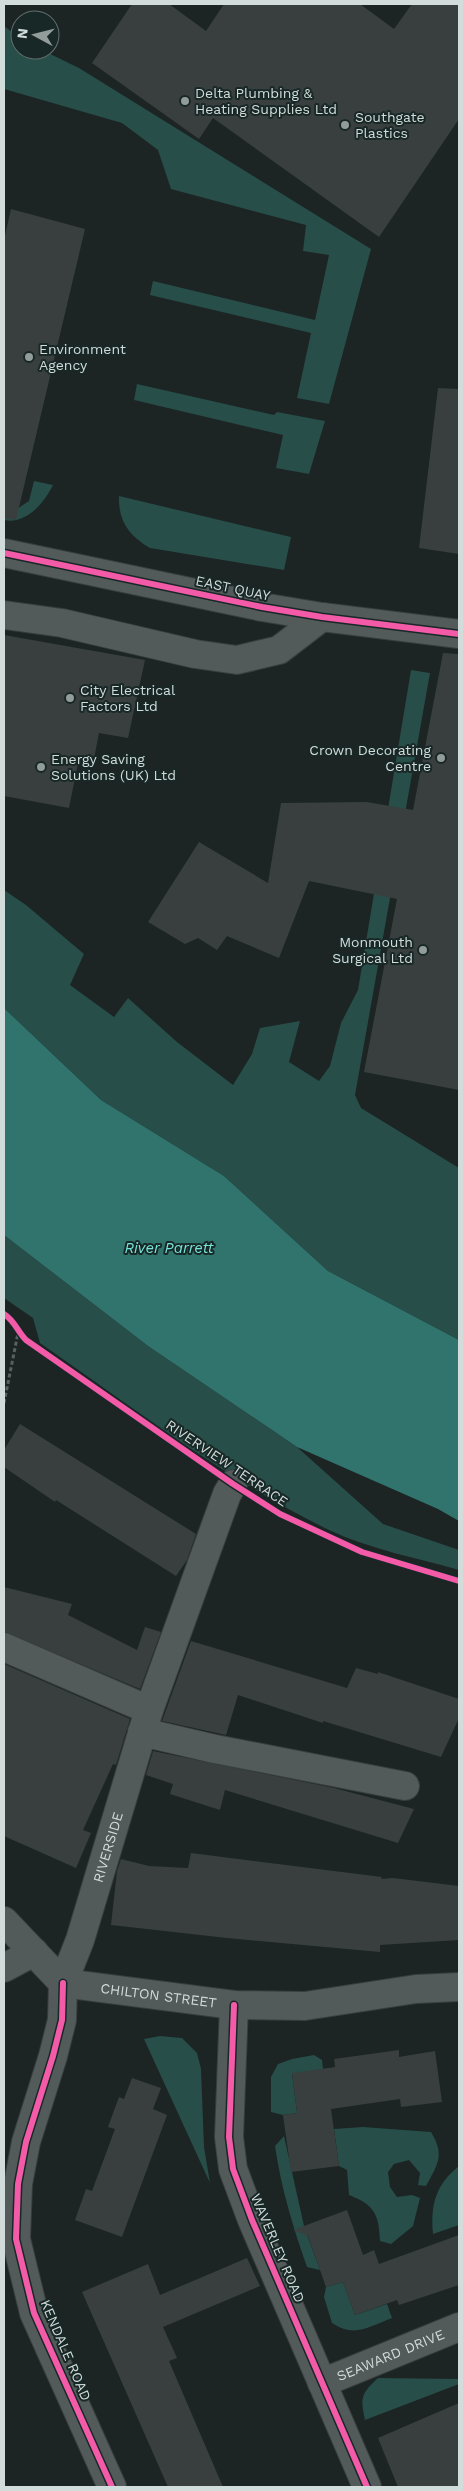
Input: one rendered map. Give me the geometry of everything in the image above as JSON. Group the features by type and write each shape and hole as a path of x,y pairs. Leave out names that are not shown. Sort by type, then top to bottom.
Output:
{"street":[{"name":"EAST QUAY","path":"4,553 322,617 459,634"},
{"path":"4,615 62,623 195,654 237,660 279,650 322,617"},
{"name":"RIVERSIDE","path":"63,1983 80,1940 145,1721 227,1494 233,1484"},
{"path":"4,1647 145,1721 214,1749 405,1786"},
{"path":"4,1921 63,1983"},
{"path":"4,1968 34,1952"},
{"name":"CHILTON STREET","path":"63,1983 234,2005 305,2006 416,1989 459,1987"},
{"name":"KENDALE ROAD","path":"63,1983 62,2020 53,2056 26,2142 10,2239 34,2313 112,2487"},
{"name":"WAVERLEY ROAD","path":"234,2005 229,2128 233,2168 252,2220 367,2487"},
{"name":"SEAWARD DRIVE","path":"322,2383 459,2327"}],"path":[{"path":"17,1329 26,1340"},
{"path":"4,1402 17,1329"}],"green space":[{"path":"4,26 10,30 10,60 60,59 79,68 371,249 329,404 297,398 311,333 150,295 153,281 315,320 329,255 303,251 306,225 171,189 158,150 122,123 4,89"},
{"path":"137,384 274,415 277,412 325,421 309,474 276,468 283,435 134,400"},
{"path":"34,481 53,485 40,505 27,516 12,521 4,520 4,506 17,509 29,501"},
{"path":"119,496 291,537 284,570 150,548 136,538 126,527 120,513"},
{"path":"411,670 430,673 355,1095 361,1108 459,1168 459,1340 328,1271 224,1176 101,1100 4,1008 4,890 26,905 84,954 70,985 114,1017 128,998 177,1042 233,1085 252,1054 260,1028 300,1021 289,1062 319,1081 330,1066 341,1023 358,990"},
{"path":"4,1235 148,1346 297,1447 383,1524 459,1550 459,1570 360,1543 329,1530 291,1510 217,1466 40,1343 33,1318 4,1298"},
{"path":"160,2036 182,2038 197,2053 201,2069 204,2147 210,2183 144,2039"},
{"path":"314,2055 322,2060 323,2069 292,2074 297,2113 283,2115 271,2112 271,2077 278,2064"},
{"path":"363,2127 431,2132 438,2147 437,2165 426,2186 418,2185 420,2173 409,2160 394,2164 388,2172 390,2187 397,2197 412,2195 420,2198 413,2226 391,2244 380,2241 377,2218 370,2207 349,2195 347,2170 339,2166 334,2129"},
{"path":"284,2136 304,2226 320,2270 307,2267 288,2207 275,2146"},
{"path":"459,2166 459,2225 433,2234 432,2223 436,2196 445,2180"},
{"path":"343,2282 355,2315 387,2304 392,2318 362,2330 348,2330 332,2323 324,2297 326,2287"},
{"path":"378,2378 459,2379 459,2384 365,2420 363,2396"}],"water":[{"name":"River Parrett","path":"4,1008 101,1100 224,1176 328,1271 459,1340 459,1521 438,1509 297,1447 148,1346 4,1235"}],"building":[{"name":"Southgate Plastics","path":"132,4 169,4 206,31 224,4 360,4 394,29 412,4 459,4 459,119 379,237 213,118 199,139 92,63"},
{"name":"Environment Agency","path":"11,209 85,229 16,520 4,518 4,240"},
{"path":"438,388 459,389 459,554 419,548"},
{"name":"City Electrical Factors Ltd","path":"4,635 145,660 128,738 99,733 94,759 79,758 69,808 4,796"},
{"path":"443,653 459,654 459,1090 364,1072 397,899 309,881 279,958 227,936 217,950 198,938 185,944 148,922 199,842 268,883 281,803 367,802 413,810"},
{"path":"20,1424 196,1534 187,1560 176,1576 56,1500 55,1502 4,1467 4,1450"},
{"path":"4,1587 72,1604 68,1615 137,1650 145,1627 161,1632 140,1689 4,1632"},
{"path":"191,1641 347,1688 356,1668 378,1674 378,1672 459,1699 459,1718 441,1757 323,1721 323,1723 238,1695 226,1735 162,1721"},
{"path":"4,1664 130,1719 116,1765 113,1764 83,1830 91,1833 76,1868 4,1836"},
{"path":"153,1751 334,1788 414,1809 398,1843 225,1790 220,1810 170,1794 173,1784 146,1775"},
{"path":"191,1853 382,1877 381,1879 393,1878 459,1886 459,1940 380,1945 380,1952 111,1925 117,1871 121,1859 149,1866 188,1868"},
{"path":"399,2050 399,2057 435,2051 442,2102 401,2107 400,2099 331,2109 339,2166 291,2172 283,2115 297,2113 292,2073 335,2067 334,2059"},
{"path":"132,2078 161,2088 153,2109 167,2115 122,2237 75,2220 86,2189 92,2191 115,2129 108,2127 119,2097 124,2099"},
{"path":"347,2210 363,2255 374,2250 379,2264 459,2235 459,2285 399,2305 397,2300 355,2315 343,2282 326,2287 308,2236 293,2230"},
{"path":"247,2258 260,2286 163,2327 177,2358 169,2361 223,2487 168,2487 82,2292 148,2264 160,2295"},
{"path":"459,2403 459,2487 398,2487 378,2438"}],"cycle path":[{"path":"4,553 262,607 322,617 459,634"},
{"name":"RIVERVIEW TERRACE","path":"4,1314 26,1340 233,1484 280,1514 362,1552 459,1581"},
{"path":"63,1983 62,2020 53,2056 26,2142 18,2184 16,2239 34,2313 112,2487"},
{"path":"234,2005 229,2137 233,2169 252,2220 367,2487"}],"place":[{"name":"Delta Plumbing & Heating Supplies Ltd","path":"185,101"},
{"name":"Southgate Plastics","path":"345,125"},
{"name":"Environment Agency","path":"29,357"},
{"name":"City Electrical Factors Ltd","path":"70,698"},
{"name":"Crown Decorating Centre","path":"441,758"},
{"name":"Energy Saving Solutions (UK) Ltd","path":"41,767"},
{"name":"Monmouth Surgical Ltd","path":"423,950"}]}
